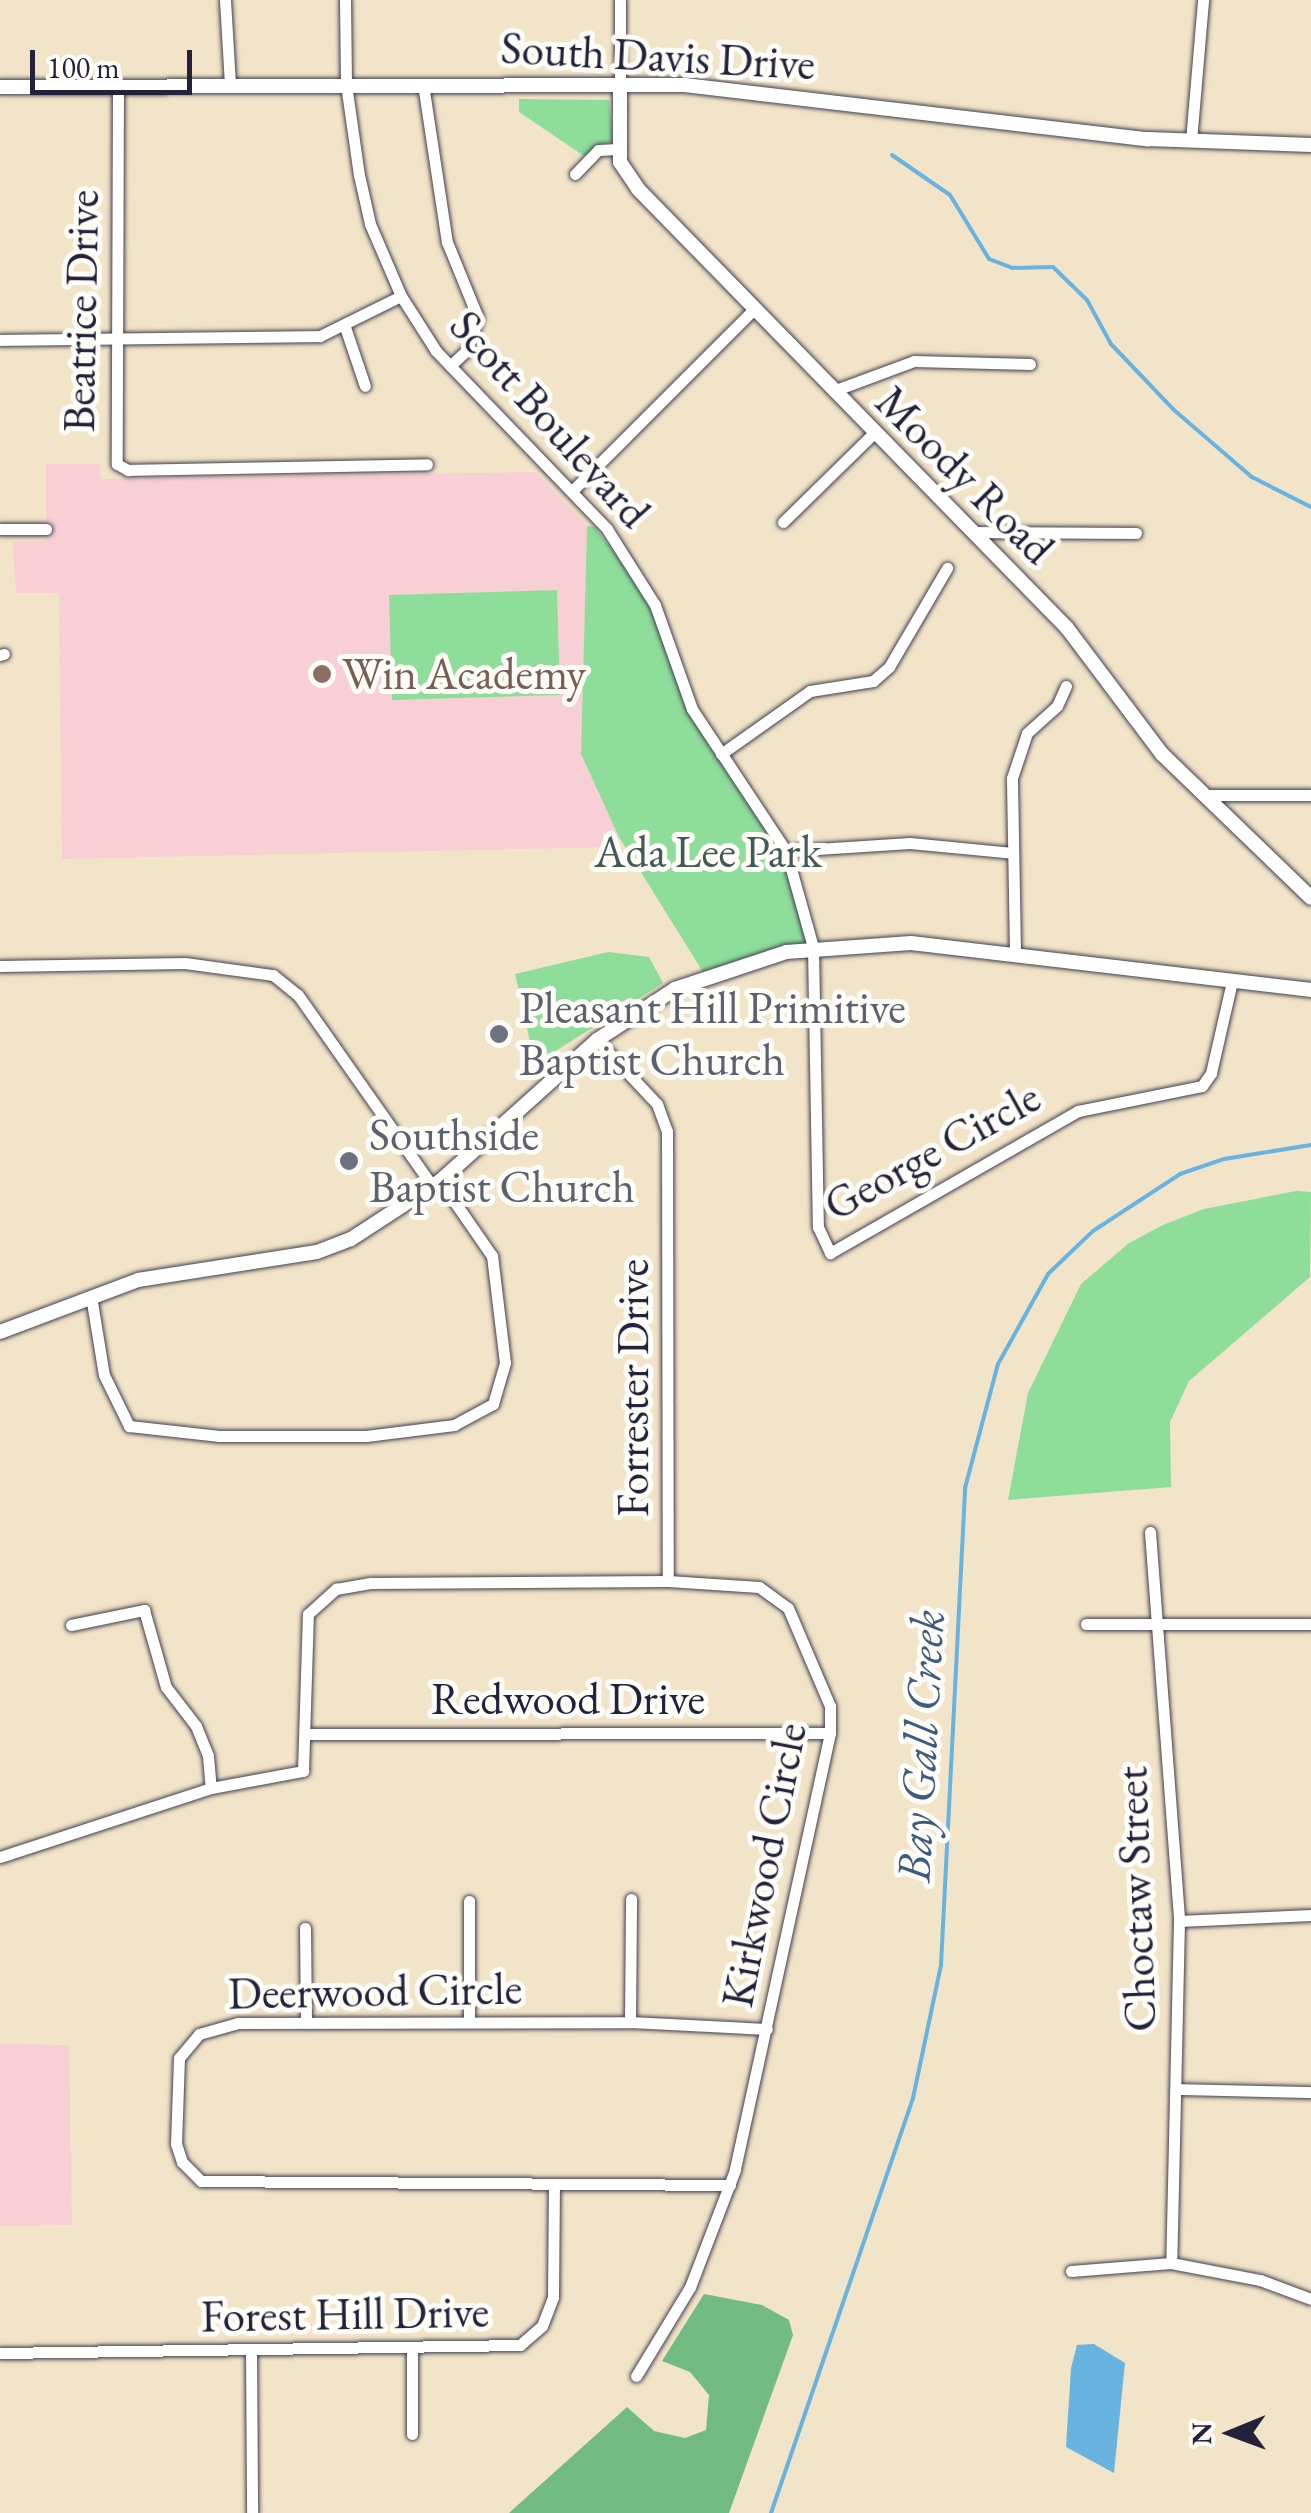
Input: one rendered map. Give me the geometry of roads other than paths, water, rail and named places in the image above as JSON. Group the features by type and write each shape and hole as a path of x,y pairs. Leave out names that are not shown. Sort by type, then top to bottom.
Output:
{"street":[{"path":"225,0 230,84"},
{"name":"Scott Boulevard","path":"345,0 346,84 370,224 401,296 450,366 607,528 655,605 692,709 786,851 813,947"},
{"path":"575,174 598,150 618,149 620,0"},
{"path":"1191,141 1203,0"},
{"name":"South Davis Drive","path":"0,87 620,83 846,100 1191,141 1311,145"},
{"path":"423,84 448,242 478,318 467,350 450,366"},
{"name":"Beatrice Drive","path":"118,86 115,458 121,469 428,464"},
{"name":"Moody Road","path":"618,149 638,189 873,434 1067,628 1162,754 1311,898"},
{"path":"0,340 306,338 345,327 401,296"},
{"path":"572,491 754,309"},
{"path":"345,327 364,386"},
{"path":"832,391 914,361 1030,364"},
{"path":"783,522 873,434"},
{"path":"0,530 46,529"},
{"path":"972,532 1136,533"},
{"path":"721,754 810,691 873,681 889,667 946,568"},
{"path":"1015,952 1012,778 1019,750 1066,686"},
{"path":"1203,795 1311,795"},
{"path":"786,851 910,843 1014,853"},
{"path":"0,1332 138,1280 316,1252 351,1239 436,1184 597,1040 710,973 813,947 905,943 1015,952 1309,991"},
{"name":"George Circle","path":"813,947 818,1228 830,1253 1078,1111 1202,1086 1211,1073 1232,981"},
{"path":"0,966 185,963 273,975 298,994 492,1256 505,1363 493,1404 454,1425 366,1436 219,1436 129,1426 104,1375 91,1296"},
{"name":"Forrester Drive","path":"597,1040 658,1104 667,1131 668,1581"},
{"name":"Choctaw Street","path":"1150,1532 1154,1628 1179,1922 1171,2263"},
{"name":"Kirkwood Circle","path":"306,1734 308,1614 336,1589 371,1583 668,1581 759,1587 788,1608 830,1706 830,1733 730,2186 690,2288 636,2376"},
{"path":"71,1625 144,1610 166,1687 196,1726 212,1788"},
{"path":"1086,1624 1154,1628 1311,1624"},
{"name":"Redwood Drive","path":"306,1734 830,1733"},
{"path":"0,1857 212,1788 303,1770 306,1734"},
{"path":"469,1900 469,2021"},
{"path":"630,2022 631,1900"},
{"path":"1179,1922 1311,1915"},
{"path":"306,1928 306,2022"},
{"name":"Deerwood Circle","path":"730,2186 200,2180 182,2162 176,2144 176,2080 187,2044 219,2025 630,2022 767,2029"},
{"path":"1177,2090 1311,2092"},
{"name":"Forest Hill Drive","path":"0,2353 412,2350 520,2345 542,2326 555,2278 554,2186"},
{"path":"1071,2272 1171,2263 1260,2280 1311,2299"},
{"path":"412,2350 412,2434"},
{"path":"251,2351 252,2513"}],"water":[{"path":"1094,2344 1125,2363 1114,2473 1066,2447 1071,2368 1077,2345"}],"waterway":[{"path":"892,155 950,195 989,259 1012,268 1053,267 1087,300 1111,344 1174,410 1252,477 1311,507"},
{"name":"Bay Gall Creek","path":"771,2513 913,2098 941,1965 965,1488 998,1364 1048,1274 1093,1231 1180,1174 1224,1159 1311,1145"}],"place":[{"name":"Win Academy","path":"322,674"},
{"name":"Pleasant Hill Primitive Baptist Church","path":"499,1034"},
{"name":"Southside Baptist Church","path":"349,1161"}],"park label":[{"name":"Ada Lee Park","path":"708,852"}]}
